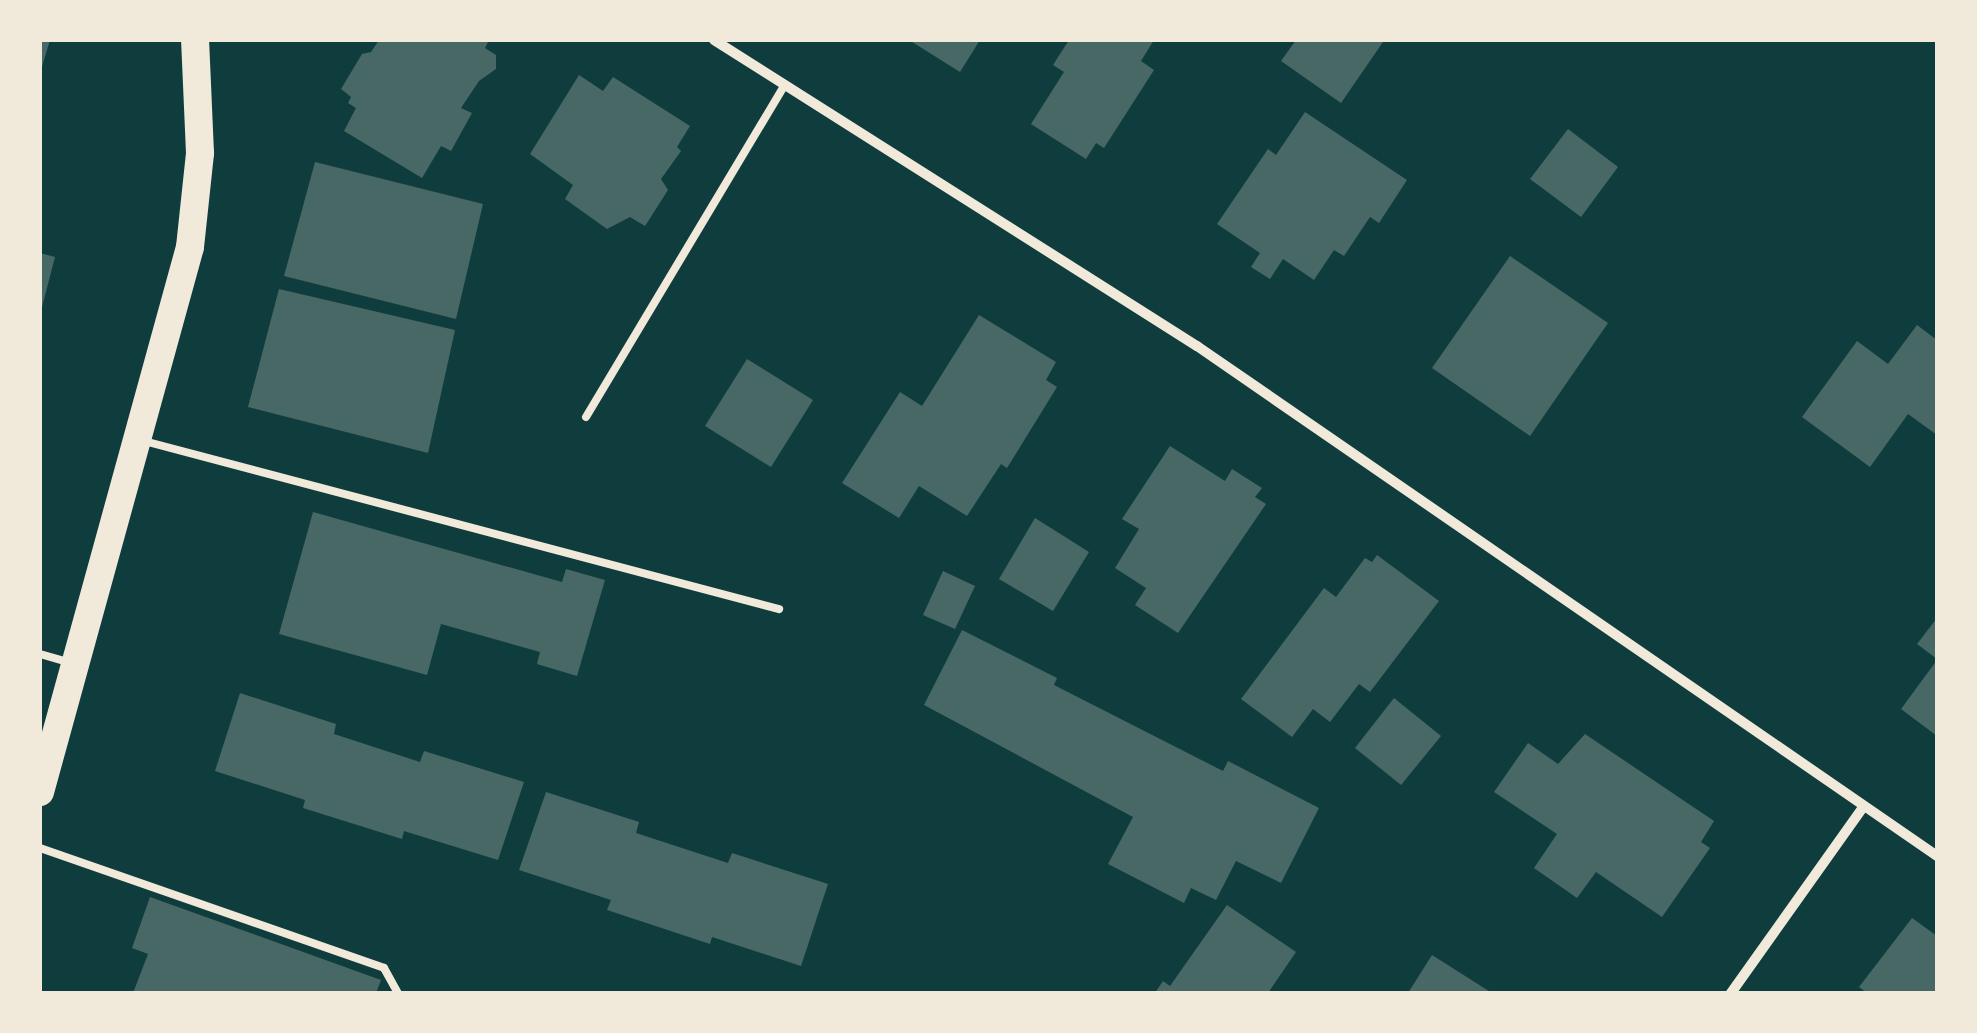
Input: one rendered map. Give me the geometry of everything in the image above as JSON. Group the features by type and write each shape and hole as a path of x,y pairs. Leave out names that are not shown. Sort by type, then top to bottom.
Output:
{"highway":[{"path":"40,792 167,343 198,199 200,107 195,40"}],"street":[{"path":"714,40 1197,346 1937,856"},
{"path":"1731,993 1864,806"}],"lane":[{"path":"586,417 786,85"},
{"path":"139,440 779,608"},
{"path":"40,654 76,664"},
{"path":"40,848 384,968 399,991"}],"building":[{"path":"40,40 50,40 41,70 40,70"},
{"path":"379,40 489,40 485,48 496,55 496,69 479,81 461,108 472,113 451,151 441,146 422,178 344,131 356,108 348,103 351,97 341,89 362,54 371,52"},
{"path":"909,40 980,40 960,72"},
{"path":"1069,40 1154,40 1141,61 1154,70 1104,148 1096,143 1086,159 1031,124 1064,72 1053,65"},
{"path":"1296,40 1383,42 1341,103 1281,61"},
{"path":"579,75 603,91 613,77 690,126 677,147 681,151 661,179 668,190 645,226 630,217 607,229 565,199 573,185 530,154"},
{"path":"1305,112 1407,180 1379,223 1370,217 1344,256 1334,250 1314,280 1283,259 1270,279 1251,267 1260,253 1217,224 1268,149 1276,155"},
{"path":"1568,129 1618,167 1581,217 1530,179"},
{"path":"315,162 483,204 456,319 284,276"},
{"path":"40,253 55,257 41,311 40,311"},
{"path":"1510,256 1608,323 1530,436 1432,368"},
{"path":"279,289 455,330 428,453 248,407"},
{"path":"979,315 1056,362 1046,380 1057,387 1007,468 1001,464 967,516 919,486 899,518 842,483 900,392 922,406"},
{"path":"1917,325 1937,340 1937,435 1908,414 1870,467 1802,417 1857,341 1888,364"},
{"path":"747,359 813,400 771,467 705,426"},
{"path":"1170,446 1225,481 1232,469 1262,488 1255,497 1266,504 1178,633 1135,605 1146,588 1115,568 1139,529 1122,519"},
{"path":"313,512 562,582 566,569 605,580 577,676 537,664 540,652 441,624 427,675 279,634"},
{"path":"1035,518 1089,552 1053,611 999,579"},
{"path":"1377,555 1439,601 1370,692 1359,684 1330,722 1313,709 1292,737 1241,699 1324,588 1336,597 1365,558 1372,562"},
{"path":"943,571 975,586 955,629 923,615"},
{"path":"1937,618 1937,659 1917,644"},
{"path":"962,630 1057,678 1054,685 1223,771 1228,761 1319,808 1281,883 1236,861 1216,900 1191,888 1184,903 1108,864 1133,817 924,705"},
{"path":"1937,660 1937,736 1901,709"},
{"path":"240,693 336,724 334,734 420,762 424,751 524,782 498,860 404,831 402,839 303,808 305,800 215,771"},
{"path":"1394,698 1441,736 1401,785 1355,748"},
{"path":"1585,734 1714,821 1701,842 1710,848 1662,917 1596,872 1577,898 1534,868 1557,834 1494,792 1528,743 1558,764"},
{"path":"546,792 639,822 636,833 728,863 732,853 828,884 801,966 712,937 710,944 607,910 611,900 519,870"},
{"path":"150,897 381,980 376,993 133,993 148,954 132,948"},
{"path":"1227,905 1296,952 1268,993 1155,993 1163,981 1170,986"},
{"path":"1912,918 1937,936 1937,993 1867,993 1859,987"},
{"path":"1432,955 1492,993 1408,993"}]}
